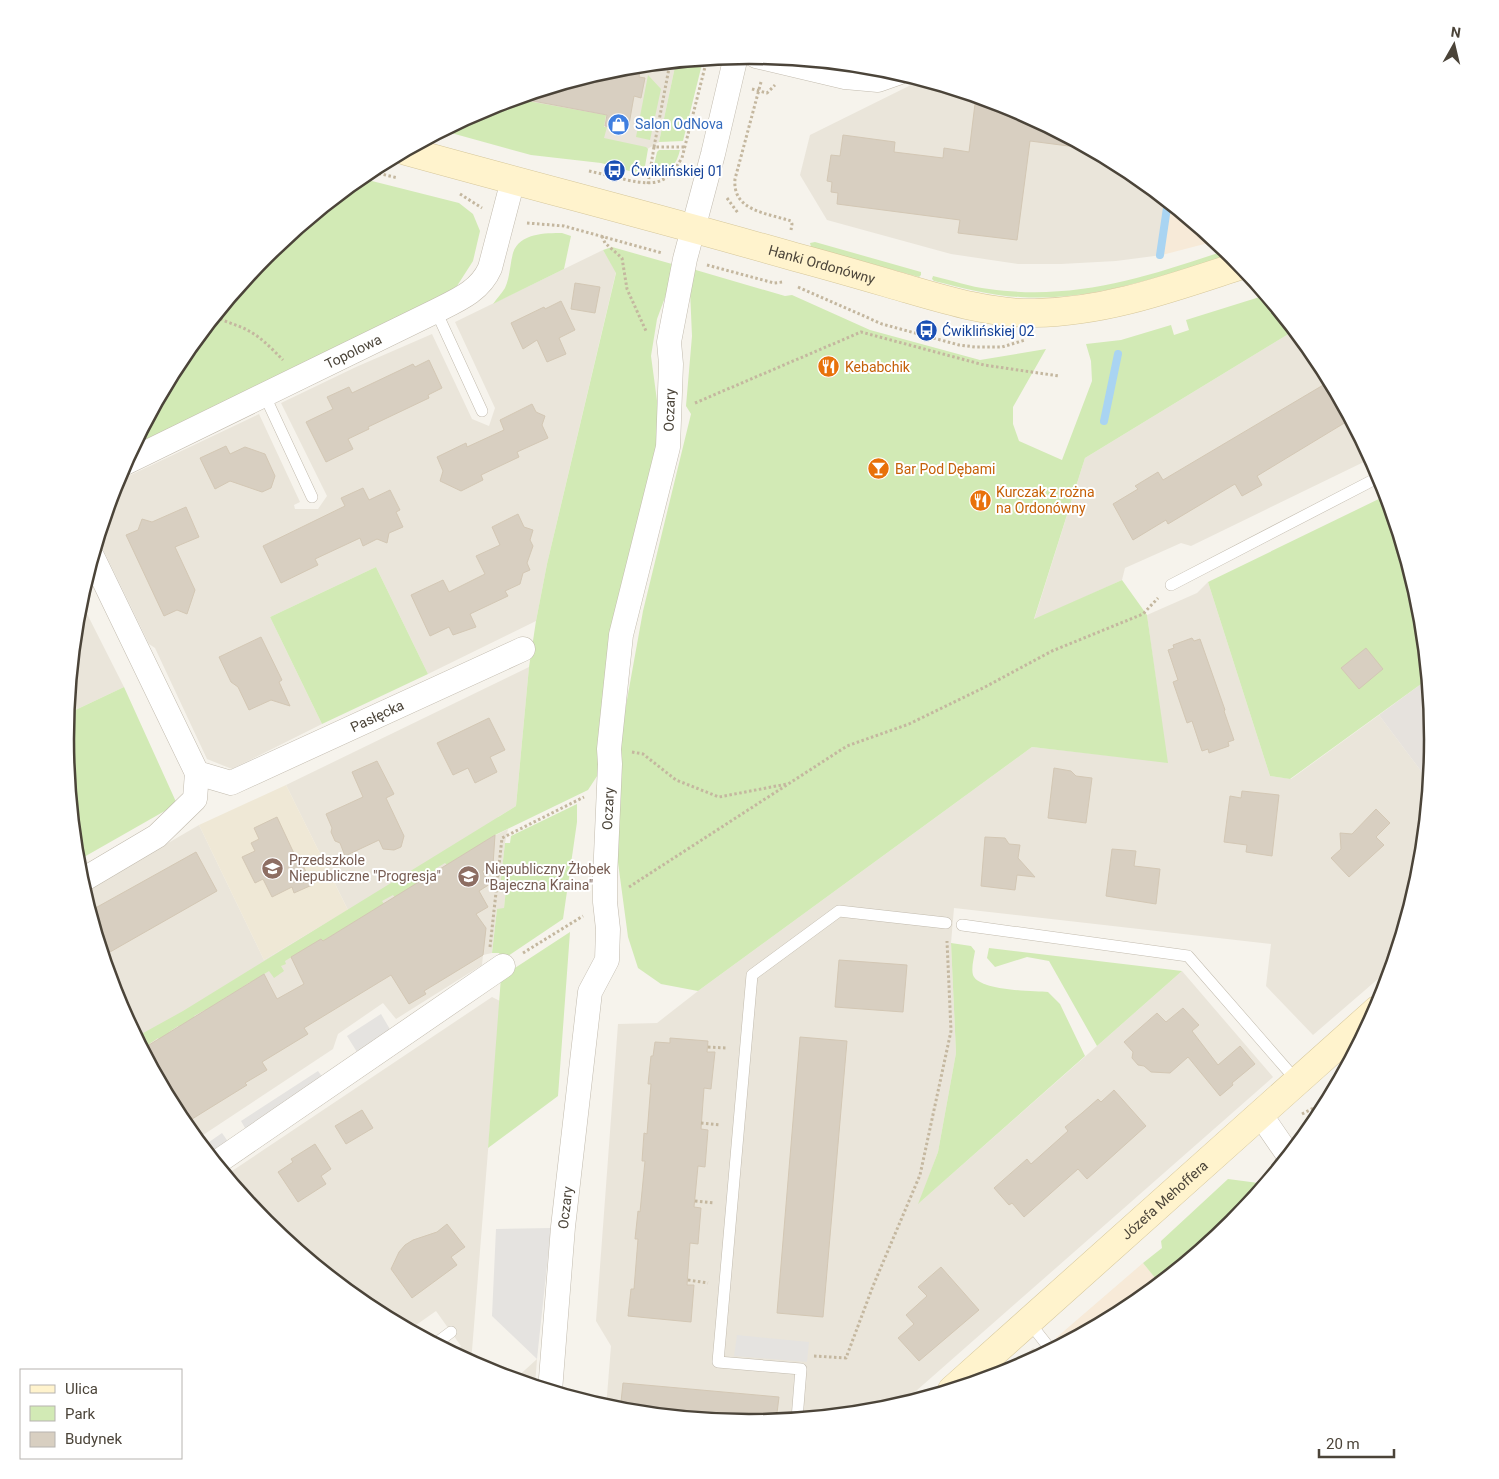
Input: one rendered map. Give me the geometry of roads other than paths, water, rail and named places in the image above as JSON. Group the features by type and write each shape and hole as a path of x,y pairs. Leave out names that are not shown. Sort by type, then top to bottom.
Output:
{"street":[{"name":"Oczary","path":"551,1385 563,1228 590,992 607,960 608,929 605,902 610,756 621,635 668,447 671,364 668,342 692,230 713,154 734,64"},
{"path":"820,68 845,77 878,80 884,78"},
{"name":"Hanki Ordonówny","path":"414,153 692,230 789,236 957,302 1002,311 1034,313 1069,311 1103,306 1139,298 1233,268"},
{"name":"Topolowa","path":"135,458 470,293 485,278 504,219 513,180"},
{"path":"88,876 157,836 195,799 197,773 96,567"},
{"name":"Pasłęcka","path":"195,799 523,649"},
{"path":"197,773 231,783"},
{"path":"220,1160 495,971"},
{"name":"Józefa Mehoffera","path":"963,1380 1363,1022"},
{"path":"1260,1114 1286,1151"}],"lane":[{"path":"436,311 482,411"},
{"path":"264,394 312,497"},
{"path":"1171,585 1374,480"},
{"path":"797,1414 801,1369 718,1362 752,975 839,911 946,923"},
{"path":"962,925 1188,956 1297,1081"},
{"path":"1029,1322 1048,1346"},
{"path":"440,1340 451,1332"}],"waterway":[{"path":"1160,255 1167,208"},
{"path":"1104,421 1118,354"}],"place":[{"name":"Salon OdNova","path":"619,124"},
{"name":"Ćwiklińskiej 01","path":"615,171"},
{"name":"Ćwiklińskiej 02","path":"926,331"},
{"name":"Kebabchik","path":"829,367"},
{"name":"Bar Pod Dębami","path":"879,469"},
{"name":"Kurczak z rożna na Ordonówny","path":"980,500"},
{"name":"Przedszkole Niepubliczne \"Progresja\"","path":"273,868"},
{"name":"Niepubliczny Żłobek \"Bajeczna Kraina\"","path":"469,877"}]}
